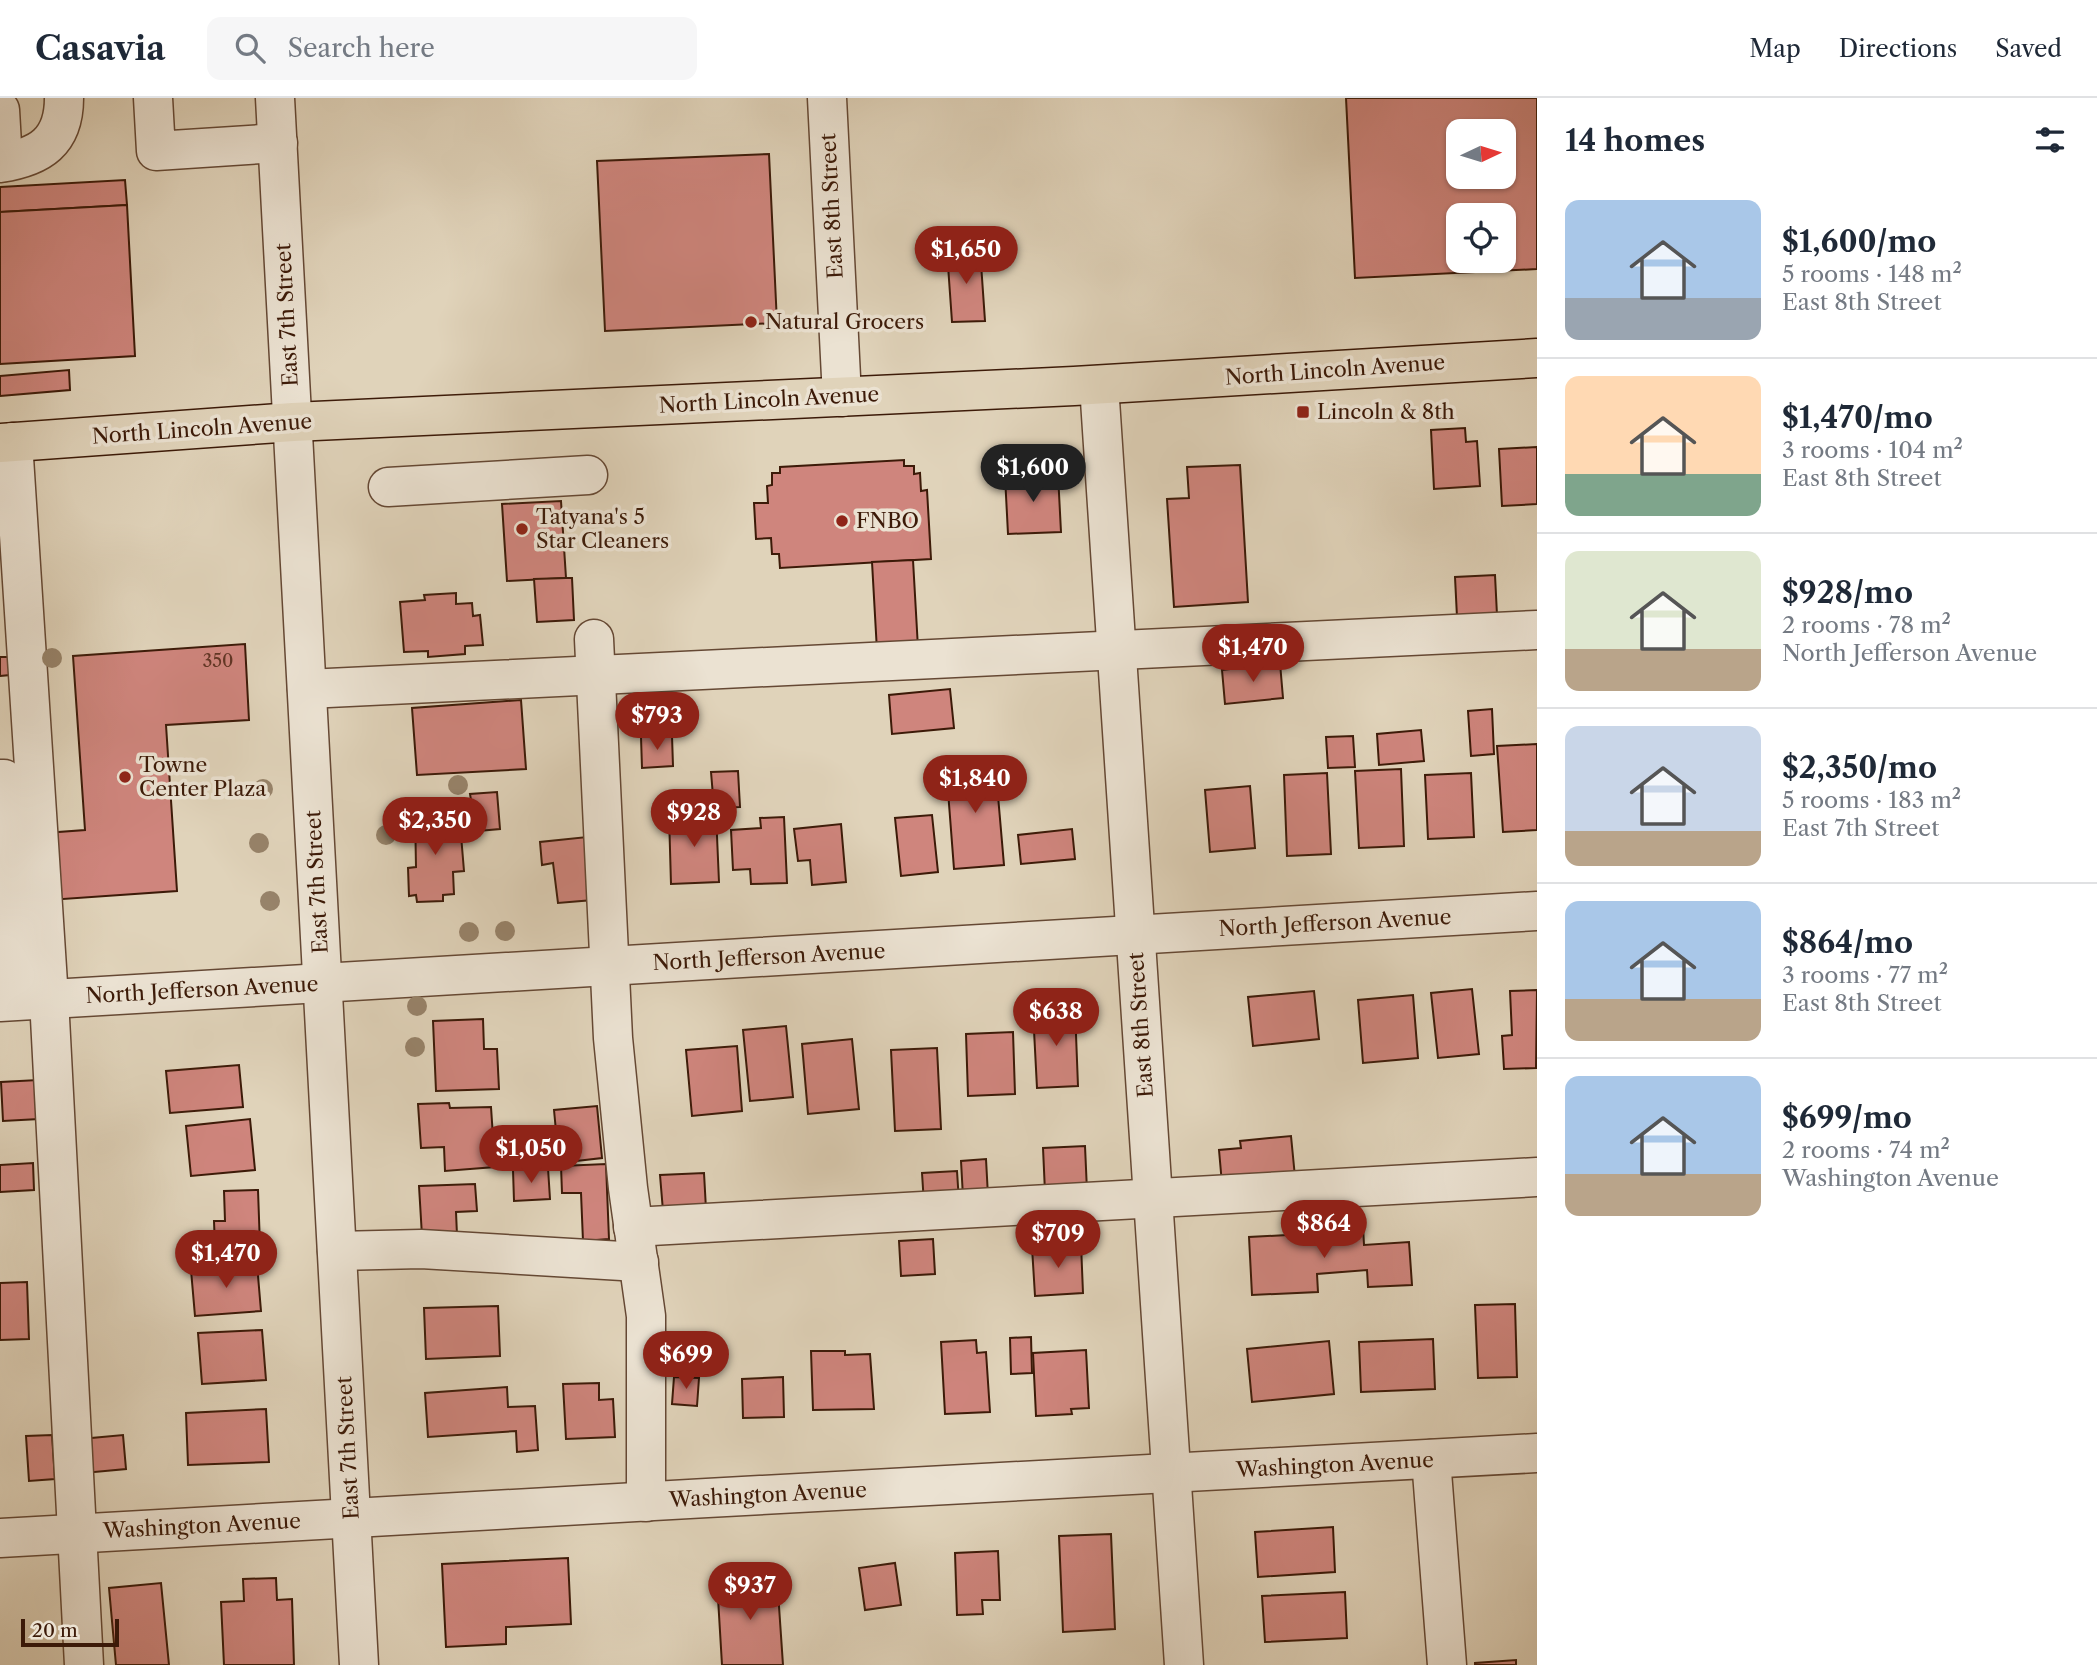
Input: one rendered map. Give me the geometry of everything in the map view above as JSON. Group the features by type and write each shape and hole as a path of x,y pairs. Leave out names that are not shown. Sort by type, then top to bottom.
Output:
{"highway":[{"name":"North Lincoln Avenue","path":"6,442 293,422 1099,385 1537,358"}],"street":[{"path":"0,110 1,163 20,160 39,152 49,143 58,133 63,119 64,98"},
{"path":"153,98 156,151 278,143"},
{"name":"East 7th Street","path":"275,98 359,1665"},
{"name":"East 8th Street","path":"827,98 842,397"},
{"name":"East 8th Street","path":"1099,385 1184,1665"},
{"path":"6,442 22,1000"},
{"path":"388,487 588,475"},
{"path":"307,690 595,657 1116,649 1537,630"},
{"path":"595,657 613,1038 646,1316 646,1502"},
{"path":"0,779 4,779 22,1000 78,1534 85,1665"},
{"name":"North Jefferson Avenue","path":"22,1000 1537,911"},
{"path":"337,1251 636,1245 1153,1198 1537,1177"},
{"name":"Washington Avenue","path":"0,1538 1537,1453"},
{"path":"1432,1459 1447,1665"}],"building":[{"path":"1346,98 1537,98 1537,269 1516,270 1516,203 1446,203 1446,273 1456,273 1355,278"},
{"path":"769,154 777,323 605,331 597,161"},
{"path":"125,180 127,205 0,212 0,187"},
{"path":"127,205 135,356 0,364 0,212"},
{"path":"997,228 998,248 930,253 928,233"},
{"path":"980,249 985,321 952,322 947,251"},
{"path":"69,370 70,390 0,396 0,376"},
{"path":"1465,428 1466,442 1477,441 1480,486 1434,489 1431,430"},
{"path":"1537,447 1537,504 1502,506 1499,449"},
{"name":"FNBO","path":"904,460 904,466 914,466 914,474 920,473 921,491 927,490 931,559 780,568 779,554 772,554 771,538 756,539 754,503 768,503 767,486 772,485 772,473 780,473 780,467"},
{"path":"1240,465 1248,602 1174,607 1167,499 1189,498 1187,467"},
{"path":"1058,474 1061,532 1008,534 1005,476"},
{"path":"561,501 566,578 507,581 502,504"},
{"path":"913,560 918,648 877,651 872,562"},
{"path":"1495,575 1497,615 1457,617 1455,577"},
{"path":"572,578 574,620 537,622 534,579"},
{"path":"456,593 456,604 472,603 473,616 480,615 483,645 465,646 465,654 428,657 428,651 404,652 400,602 425,600 424,595"},
{"name":"Towne Center Plaza","path":"245,644 249,720 166,725 177,891 49,900 45,833 85,830 73,656"},
{"path":"0,657 9,657 10,675 0,676"},
{"path":"1280,663 1283,698 1225,704 1222,670"},
{"path":"950,689 954,728 892,734 889,695"},
{"path":"521,700 526,769 417,775 412,708"},
{"path":"1492,709 1494,754 1471,756 1468,711"},
{"path":"1421,730 1424,761 1379,765 1377,734"},
{"path":"672,736 673,766 642,768 641,737"},
{"path":"1353,736 1355,767 1328,768 1326,737"},
{"path":"1537,744 1537,830 1503,832 1497,746"},
{"path":"995,761 1004,865 954,869 946,765"},
{"path":"1401,769 1404,846 1359,848 1355,771"},
{"path":"738,771 740,807 714,808 711,772"},
{"path":"1327,773 1331,854 1287,856 1284,775"},
{"path":"1471,773 1474,837 1428,839 1425,775"},
{"path":"1250,786 1255,848 1210,852 1205,790"},
{"path":"497,792 500,829 467,832 467,819 457,820 456,801 471,800 470,794"},
{"path":"448,809 450,835 461,835 464,871 453,872 454,894 443,895 443,901 417,902 416,895 409,896 408,868 416,867 415,811"},
{"path":"716,813 719,882 671,884 669,815"},
{"path":"932,815 938,872 901,876 895,818"},
{"path":"784,817 787,883 751,884 750,869 733,870 731,830 761,828 760,818"},
{"path":"841,824 846,882 812,885 810,860 798,861 794,829"},
{"path":"1072,829 1075,859 1021,864 1018,835"},
{"path":"587,837 593,900 558,903 553,863 542,865 540,842"},
{"path":"1472,989 1479,1054 1438,1058 1431,993"},
{"path":"1537,990 1536,1068 1504,1069 1502,1036 1512,1035 1510,991"},
{"path":"1314,991 1319,1039 1253,1046 1248,997"},
{"path":"1413,995 1418,1058 1363,1063 1358,1000"},
{"path":"1075,1009 1078,1086 1037,1088 1033,1011"},
{"path":"483,1019 484,1049 497,1049 499,1089 436,1091 433,1021"},
{"path":"786,1026 793,1097 750,1101 743,1030"},
{"path":"1013,1032 1015,1094 968,1096 966,1034"},
{"path":"852,1039 859,1109 808,1114 802,1044"},
{"path":"737,1046 742,1111 692,1116 686,1050"},
{"path":"937,1048 941,1129 895,1131 891,1050"},
{"path":"239,1065 243,1107 170,1113 166,1071"},
{"path":"38,1080 39,1119 3,1121 1,1082"},
{"path":"449,1103 450,1108 491,1107 495,1167 445,1171 444,1147 421,1148 418,1104"},
{"path":"597,1106 602,1158 559,1163 554,1110"},
{"path":"250,1119 255,1170 191,1176 186,1126"},
{"path":"1291,1136 1295,1177 1222,1184 1219,1150 1241,1148 1240,1141"},
{"path":"1085,1146 1087,1191 1045,1192 1043,1148"},
{"path":"986,1159 988,1196 963,1197 961,1161"},
{"path":"33,1163 34,1190 0,1192 0,1165"},
{"path":"606,1164 609,1239 583,1241 581,1193 562,1193 561,1166"},
{"path":"548,1168 550,1199 514,1201 513,1170"},
{"path":"957,1171 959,1202 924,1204 922,1173"},
{"path":"704,1173 706,1209 663,1211 660,1175"},
{"path":"475,1184 477,1211 456,1212 457,1235 422,1236 419,1186"},
{"path":"258,1190 260,1246 215,1248 214,1221 225,1221 224,1191"},
{"path":"1363,1226 1364,1245 1409,1242 1412,1285 1368,1287 1367,1270 1317,1274 1318,1292 1252,1295 1249,1237 1287,1235 1287,1229"},
{"path":"933,1239 935,1274 901,1276 899,1241"},
{"path":"1081,1244 1083,1293 1035,1296 1032,1247"},
{"path":"257,1264 261,1311 195,1316 191,1270"},
{"path":"27,1282 29,1339 0,1340 0,1283"},
{"path":"1515,1304 1517,1377 1478,1378 1475,1305"},
{"path":"498,1306 500,1356 426,1359 424,1308"},
{"path":"262,1330 266,1380 202,1384 198,1333"},
{"path":"1031,1337 1032,1373 1011,1374 1010,1338"},
{"path":"1433,1339 1435,1389 1361,1392 1359,1342"},
{"path":"976,1340 977,1353 986,1352 990,1412 945,1414 941,1342"},
{"path":"1329,1341 1334,1394 1252,1402 1247,1349"},
{"path":"1086,1350 1089,1408 1071,1409 1072,1414 1036,1416 1033,1353"},
{"path":"811,1351 845,1351 845,1355 870,1354 874,1409 813,1410"},
{"path":"674,1377 699,1378 697,1406 672,1404"},
{"path":"783,1377 784,1417 743,1418 742,1379"},
{"path":"599,1383 599,1400 613,1399 615,1437 566,1439 563,1384"},
{"path":"507,1387 508,1407 535,1406 538,1450 517,1452 516,1431 428,1437 425,1393"},
{"path":"266,1409 269,1462 188,1465 186,1413"},
{"path":"52,1435 55,1479 29,1481 26,1436"},
{"path":"123,1435 126,1469 84,1473 81,1439"},
{"path":"1333,1527 1335,1572 1258,1577 1255,1532"},
{"path":"1111,1534 1115,1629 1063,1632 1059,1536"},
{"path":"998,1551 1000,1600 982,1600 983,1614 957,1615 955,1553"},
{"path":"568,1558 571,1624 506,1627 506,1644 446,1647 442,1564"},
{"path":"895,1563 901,1605 865,1610 859,1568"},
{"path":"777,1577 783,1665 722,1665 717,1581"},
{"path":"276,1578 277,1600 292,1599 294,1665 224,1665 221,1602 244,1601 243,1579"},
{"path":"161,1583 169,1665 116,1665 109,1588"},
{"path":"1345,1592 1347,1638 1265,1642 1262,1596"},
{"path":"1516,1660 1516,1665 1475,1665 1475,1663"}],"place":[{"name":"Natural Grocers","path":"751,322"},
{"name":"Lincoln & 8th","path":"1303,412"},
{"name":"FNBO","path":"842,521"},
{"name":"Tatyana's 5 Star Cleaners","path":"522,529"},
{"name":"Towne Center Plaza","path":"125,777"}]}
